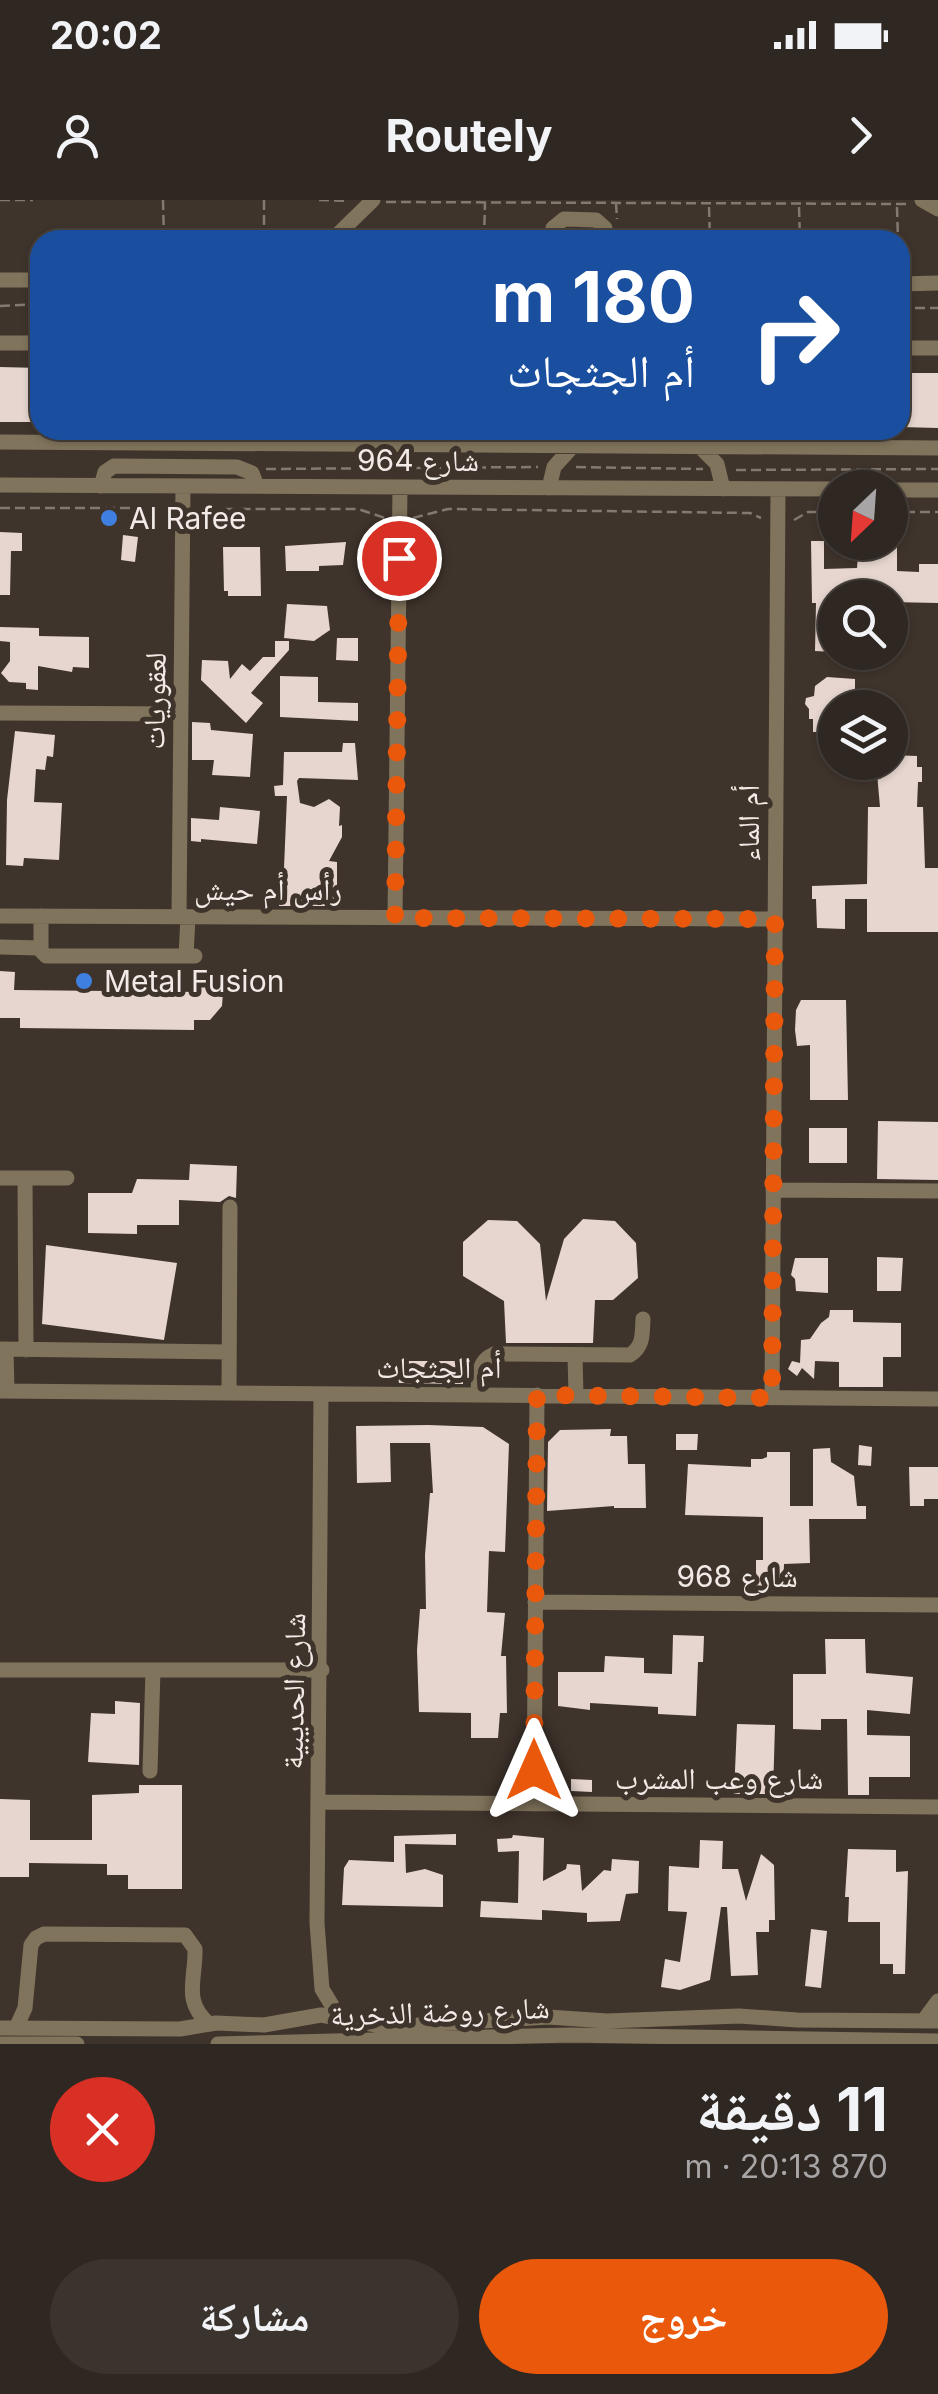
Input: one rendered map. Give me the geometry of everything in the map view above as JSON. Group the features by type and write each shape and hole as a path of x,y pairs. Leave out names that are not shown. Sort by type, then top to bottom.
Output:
{"street":[{"path":"342,230 371,201"},
{"path":"553,230 564,219 596,220 605,230"},
{"path":"5,281 30,280"},
{"path":"910,284 938,284"},
{"path":"0,343 30,343"},
{"path":"910,349 938,348"},
{"path":"0,442 573,446 608,440"},
{"path":"638,440 700,447 938,448"},
{"path":"887,440 887,448"},
{"path":"549,488 554,466 573,446"},
{"path":"700,447 711,454 720,470 722,488"},
{"path":"102,486 105,472 114,466 248,470 257,486"},
{"name":"شارع 964","path":"0,485 818,489"},
{"name":"لعقوريات","path":"40,948 43,955 49,956 191,956 184,917 183,486"},
{"path":"395,918 400,487"},
{"name":"أم الماء","path":"772,1398 778,489"},
{"path":"908,490 938,490"},
{"path":"0,713 181,714"},
{"name":"رأس أم حيش","path":"0,916 775,919"},
{"path":"0,947 40,948 40,916"},
{"path":"0,1178 68,1178"},
{"path":"25,1178 26,1350"},
{"path":"774,1190 938,1191"},
{"path":"229,1393 230,1208"},
{"path":"478,1395 480,1365 485,1358 494,1354 630,1355 642,1341 644,1319"},
{"path":"4,1391 3,1350 229,1352"},
{"path":"575,1354 576,1396"},
{"name":"أم الجثجاث","path":"4,1391 938,1399"},
{"name":"شارع الحديبية","path":"322,1394 317,1912 322,1988 339,2017"},
{"path":"534,1804 537,1395"},
{"name":"شارع 968","path":"536,1602 938,1606"},
{"path":"0,1670 322,1670"},
{"path":"150,1771 153,1670"},
{"name":"شارع وعب المشرب","path":"319,1802 938,1807"},
{"path":"8,2028 25,2008 31,1945 44,1934 184,1935 195,1949 190,1996 208,2024"},
{"path":"303,2016 322,1988"},
{"path":"8,2028 180,2029 208,2024 273,2024 303,2016 339,2017 387,2027 548,2017 607,2021 740,2016 931,2021 938,2001"},
{"path":"516,2019 540,2036"},
{"path":"215,2044 239,2025"},
{"name":"شارع روضة الذخرية","path":"215,2044 540,2036 938,2040"},
{"path":"681,2036 702,2044"},
{"path":"0,2044 76,2044"}],"path":[{"path":"0,200 33,200"},
{"path":"163,200 164,230"},
{"path":"264,200 264,230"},
{"path":"319,200 930,204"},
{"path":"484,203 484,230"},
{"path":"709,204 710,230"},
{"path":"799,204 800,230"},
{"path":"897,204 898,230"},
{"path":"0,306 30,304"},
{"path":"910,308 938,308"},
{"path":"248,470 554,466 938,469"},
{"path":"0,508 148,508 166,517 201,516 218,509 358,509 380,518 421,518 436,510 750,513 778,520 818,512"},
{"path":"908,512 938,512"}],"building":[{"path":"0,367 30,368 30,422 0,422"},
{"path":"910,373 938,373 938,428 910,427"},
{"path":"0,532 22,533 22,551 11,551 10,595 0,595"},
{"path":"123,535 138,537 135,562 121,560"},
{"path":"811,541 818,541 818,560 824,560 824,569 857,568 858,560 897,560 897,571 919,572 919,564 938,564 938,603 908,602 908,580 818,580 818,651 816,603 812,603"},
{"path":"346,542 343,565 319,566 319,571 286,571 285,546"},
{"path":"223,547 260,547 261,596 228,596 228,591 224,591"},
{"path":"287,604 327,606 330,630 314,641 284,638"},
{"path":"0,627 39,628 39,636 89,637 89,668 73,667 72,672 38,666 38,690 26,689 26,683 9,682 1,673 10,661 10,642 0,641"},
{"path":"337,638 358,638 358,661 336,660"},
{"path":"275,641 289,641 289,650 251,693 263,703 246,723 201,680 202,660 228,661 230,679 242,664 250,671 263,657 275,657"},
{"path":"280,676 318,677 318,702 358,703 358,721 280,717"},
{"path":"827,677 855,679 855,690 818,690 818,732 813,732 813,719 809,719 805,704 806,698 814,696 815,686"},
{"path":"192,722 210,723 211,730 253,734 250,777 212,775 214,760 192,760"},
{"path":"15,731 55,735 53,757 47,756 45,770 36,769 34,802 62,803 59,860 24,858 23,866 6,865 7,800"},
{"path":"343,743 355,743 358,780 297,781 300,803 314,807 329,799 340,807 342,837 329,861 337,862 337,906 279,906 287,796 275,796 274,786 283,785 284,752 342,752"},
{"path":"908,756 917,756 917,767 922,767 917,807 923,807 925,868 938,868 938,932 867,932 867,899 845,899 845,929 817,928 812,886 867,884 868,807 880,807 878,780 908,780"},
{"path":"220,807 260,811 257,844 191,841 191,818 219,820"},
{"path":"0,971 15,972 14,990 200,992 200,975 234,974 234,992 223,992 222,1006 210,1020 194,1020 194,1030 20,1028 20,1018 0,1018"},
{"path":"801,1000 846,1000 848,1100 810,1100 810,1045 797,1046 795,1030"},
{"path":"878,1121 938,1122 938,1180 877,1179"},
{"path":"809,1128 847,1128 847,1163 809,1163"},
{"path":"190,1164 237,1166 236,1198 229,1196 220,1202 179,1200 179,1225 137,1225 137,1234 88,1233 88,1193 132,1193 137,1179 189,1180"},
{"path":"583,1219 615,1221 636,1243 638,1278 613,1300 595,1300 593,1343 506,1343 504,1301 463,1276 463,1242 488,1220 517,1221 540,1244 546,1301 564,1239"},
{"path":"46,1245 177,1263 164,1340 42,1324"},
{"path":"877,1257 903,1258 901,1291 877,1291"},
{"path":"795,1258 828,1258 828,1293 796,1291 791,1275"},
{"path":"830,1310 853,1310 853,1322 901,1323 901,1357 883,1357 883,1387 839,1387 839,1362 815,1361 814,1379 802,1368 797,1376 788,1369 792,1361 800,1363 801,1340 810,1339 829,1317"},
{"path":"395,1361 463,1361 463,1384 399,1383"},
{"path":"356,1426 483,1427 509,1444 505,1552 489,1551 487,1612 505,1613 501,1656 506,1656 507,1713 500,1713 498,1738 471,1738 471,1713 419,1712 417,1650 420,1609 426,1609 425,1555 433,1493 430,1443 390,1443 391,1482 357,1483"},
{"path":"611,1429 610,1436 627,1436 628,1464 645,1464 646,1508 547,1511 548,1442 560,1430"},
{"path":"676,1434 698,1434 697,1450 676,1450"},
{"path":"859,1445 872,1447 871,1466 858,1465"},
{"path":"830,1448 831,1462 854,1476 857,1506 866,1506 866,1519 809,1519 810,1563 784,1564 783,1591 756,1590 756,1560 763,1560 763,1517 685,1515 688,1464 751,1467 751,1459 767,1457 767,1452 790,1452 790,1506 813,1506 813,1449"},
{"path":"909,1467 938,1467 938,1499 924,1499 924,1506 910,1506"},
{"path":"673,1635 704,1636 703,1662 698,1662 696,1716 658,1714 658,1707 590,1703 590,1710 558,1706 558,1672 604,1672 605,1656 644,1658 644,1673 672,1674"},
{"path":"825,1639 865,1639 866,1673 913,1677 910,1714 867,1710 867,1735 910,1736 910,1777 869,1777 869,1795 848,1795 847,1719 821,1719 821,1730 793,1729 793,1674 826,1674"},
{"path":"115,1701 140,1703 139,1765 88,1762 91,1713 115,1714"},
{"path":"737,1724 775,1725 773,1794 734,1794"},
{"path":"571,1779 592,1780 592,1792 571,1791"},
{"path":"139,1785 182,1785 182,1889 128,1889 128,1875 107,1875 107,1864 29,1863 29,1877 0,1877 0,1799 30,1800 30,1840 92,1840 92,1795 139,1793"},
{"path":"456,1834 456,1845 405,1844 406,1873 425,1869 443,1875 443,1907 342,1905 344,1868 349,1860 394,1862 394,1836"},
{"path":"513,1835 544,1838 543,1881 566,1869 567,1864 580,1865 582,1891 604,1870 611,1871 612,1859 639,1861 638,1893 626,1894 620,1921 587,1922 587,1913 542,1910 542,1920 480,1917 481,1901 518,1903 519,1851 498,1852 497,1839"},
{"path":"700,1840 723,1841 722,1869 738,1869 746,1901 761,1854 774,1865 775,1920 769,1920 769,1932 756,1932 758,1975 731,1976 727,1907 721,1907 710,1980 680,1990 661,1987 665,1959 680,1962 687,1912 668,1911 669,1866 699,1868"},
{"path":"848,1849 896,1850 896,1872 908,1871 905,1974 893,1974 893,1964 880,1964 880,1922 848,1922"},
{"path":"811,1929 827,1931 821,1988 805,1986"}],"place":[{"name":"Al Rafee","path":"109,518"},
{"name":"Metal Fusion","path":"84,981"}],"route":[{"path":"399,558 395,918 775,919 772,1398 537,1395 534,1770"}]}
